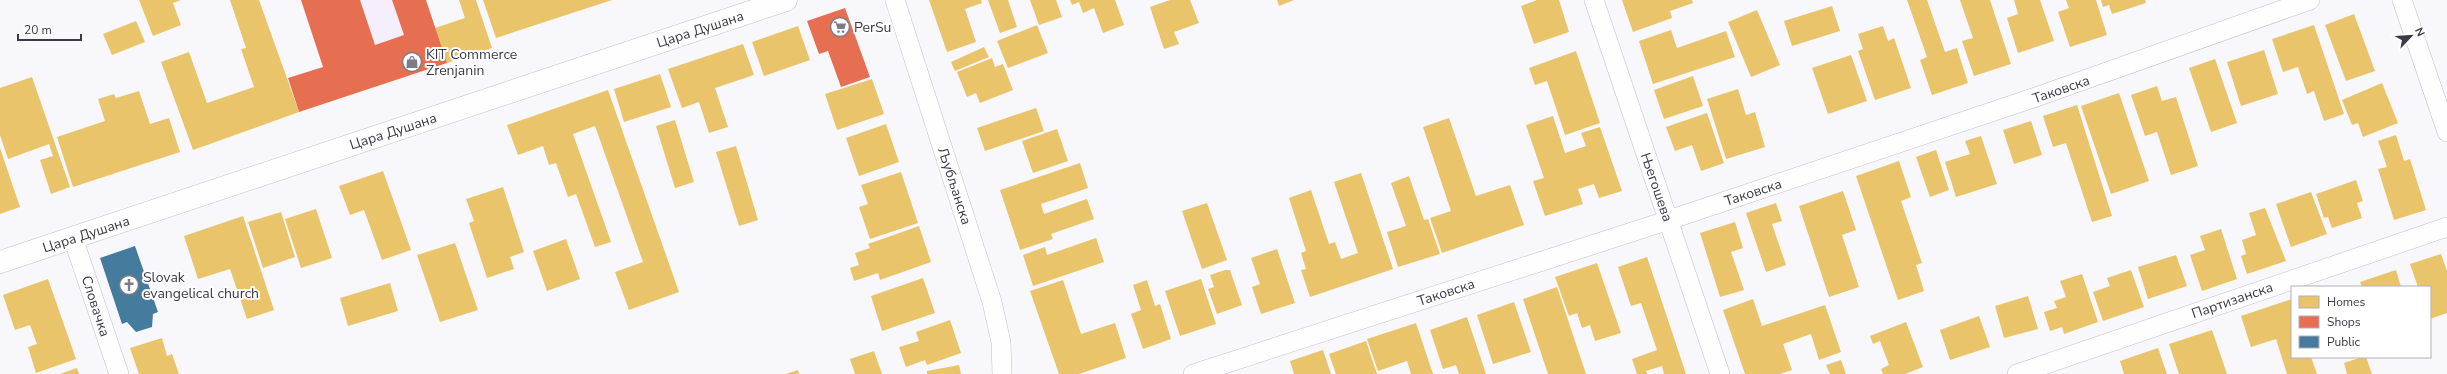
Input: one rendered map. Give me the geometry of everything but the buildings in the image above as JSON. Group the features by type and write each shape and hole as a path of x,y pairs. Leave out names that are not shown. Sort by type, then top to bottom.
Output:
{"street":[{"name":"Цара Душана","path":"0,262 786,0"},
{"name":"Љубљанска","path":"895,0 992,302 1001,342 1002,374"},
{"name":"Његошева","path":"1594,0 1720,374"},
{"name":"Таковска","path":"1194,374 1669,220 2036,97 2310,0"},
{"path":"2402,0 2447,132"},
{"name":"Партизанска","path":"2017,374 2447,227"},
{"name":"Словачка","path":"74,238 119,374"}],"shaded area":[{"path":"360,0 392,0 404,35 375,45"}],"place":[{"name":"PerSu","path":"840,27"},
{"name":"KIT Commerce Zrenjanin","path":"412,62"},
{"name":"Slovak evangelical church","path":"129,285"}]}
